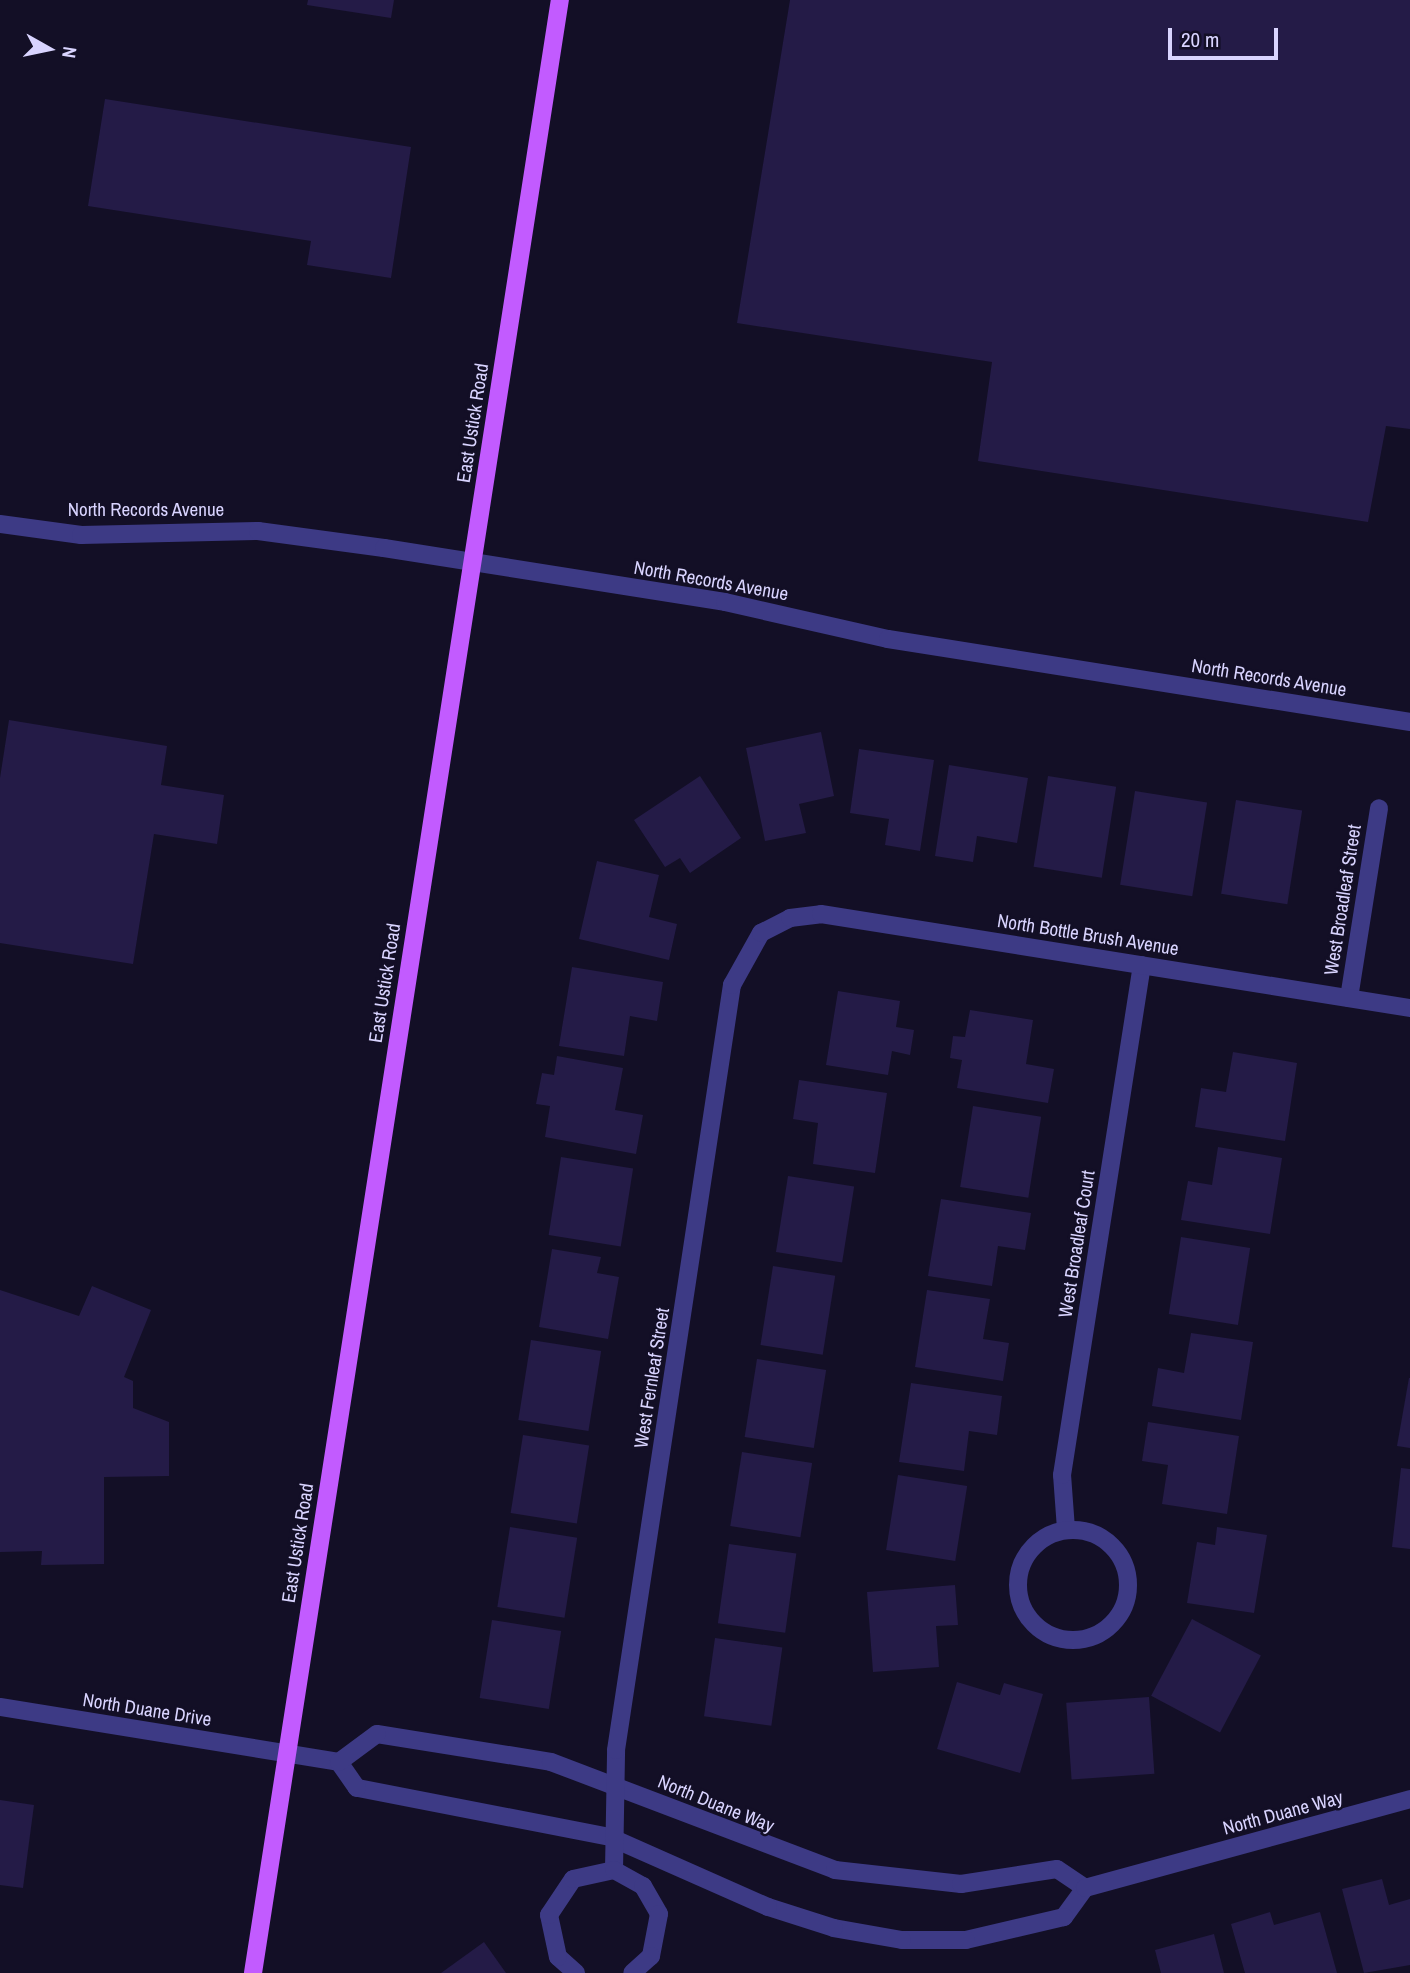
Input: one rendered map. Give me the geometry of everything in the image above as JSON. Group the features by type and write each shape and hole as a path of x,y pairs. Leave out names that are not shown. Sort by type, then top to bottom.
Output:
{"main road":[{"name":"East Ustick Road","path":"253,1973 475,561 560,0"}],"street":[{"name":"North Records Avenue","path":"0,524 81,535 258,531 475,561 725,601 901,641 1410,722"},
{"name":"West Broadleaf Street","path":"1349,999 1379,808"},
{"name":"North Bottle Brush Avenue","path":"761,933 790,918 821,914 1410,1008"},
{"name":"West Fernleaf Street","path":"610,1837 614,1786 732,985 761,933"},
{"name":"West Broadleaf Court","path":"1066,1529 1062,1475 1142,965"},
{"path":"1066,1529 1108,1541 1128,1578 1116,1619 1079,1640 1038,1629 1018,1591 1029,1550 1066,1529"},
{"name":"North Duane Drive","path":"0,1707 286,1753"},
{"name":"North Duane Way","path":"340,1762 377,1734 551,1762 835,1870 961,1884 1057,1869 1085,1888 1410,1799"},
{"path":"286,1753 340,1762 357,1788 610,1837 768,1907 902,1940 966,1940 1034,1928 1063,1917 1085,1888"},
{"path":"610,1837 614,1870"},
{"path":"576,1973 558,1957 549,1915 573,1879 614,1870 643,1886 659,1914 651,1956 632,1973"}],"building":[{"path":"308,0 394,0 391,18 307,5"},
{"path":"790,0 1410,0 1410,429 1386,426 1368,522 978,461 992,362 737,323"},
{"path":"105,99 411,147 391,278 307,265 311,241 88,206"},
{"path":"9,720 167,746 161,785 224,795 217,844 154,834 133,964 0,943 0,778"},
{"path":"821,732 834,796 799,804 806,833 765,841 746,748"},
{"path":"859,749 934,760 920,851 885,845 889,819 850,813"},
{"path":"949,765 1028,778 1017,843 977,836 973,862 935,856"},
{"path":"700,776 741,838 690,873 680,858 665,867 634,820"},
{"path":"1048,776 1116,787 1102,878 1034,867"},
{"path":"1135,791 1207,802 1192,896 1120,885"},
{"path":"1236,800 1302,810 1287,904 1221,894"},
{"path":"597,861 659,875 649,917 677,924 669,960 579,939"},
{"path":"572,967 663,982 657,1021 630,1016 624,1056 559,1046"},
{"path":"838,991 900,1001 896,1027 914,1030 910,1055 892,1051 888,1075 826,1065"},
{"path":"970,1010 1033,1020 1026,1064 1054,1069 1048,1103 957,1088 962,1060 950,1058 953,1036 965,1037"},
{"path":"1233,1052 1297,1063 1285,1141 1195,1127 1201,1088 1226,1092"},
{"path":"557,1056 623,1068 615,1110 643,1115 636,1154 545,1137 550,1106 536,1104 542,1073 554,1075"},
{"path":"799,1080 887,1093 875,1173 813,1164 818,1123 793,1119"},
{"path":"973,1106 1041,1117 1028,1198 960,1187"},
{"path":"1218,1147 1282,1158 1270,1234 1181,1220 1188,1181 1212,1185"},
{"path":"561,1157 633,1168 621,1246 549,1235"},
{"path":"788,1176 854,1186 842,1263 776,1252"},
{"path":"941,1199 1031,1213 1025,1250 998,1246 992,1286 928,1276"},
{"path":"1181,1237 1250,1248 1238,1325 1169,1314"},
{"path":"552,1249 601,1257 597,1273 619,1277 608,1339 539,1327"},
{"path":"773,1266 835,1276 823,1355 760,1345"},
{"path":"92,1286 151,1310 124,1377 133,1381 133,1408 169,1422 169,1476 104,1477 104,1564 41,1565 42,1551 0,1552 0,1290 79,1316"},
{"path":"927,1290 990,1299 983,1339 1009,1343 1003,1381 915,1367"},
{"path":"1191,1333 1253,1342 1241,1420 1152,1406 1158,1368 1184,1373"},
{"path":"531,1340 601,1351 588,1431 518,1420"},
{"path":"757,1359 826,1370 814,1448 745,1437"},
{"path":"1410,1378 1410,1448 1397,1446"},
{"path":"911,1383 1002,1396 997,1435 969,1431 964,1471 899,1462"},
{"path":"1148,1422 1239,1436 1227,1514 1162,1504 1168,1465 1142,1461"},
{"path":"523,1435 589,1445 577,1524 511,1513"},
{"path":"742,1452 812,1463 800,1537 730,1526"},
{"path":"1401,1468 1410,1469 1410,1549 1392,1547"},
{"path":"898,1475 967,1486 955,1561 886,1550"},
{"path":"510,1527 577,1538 564,1618 497,1607"},
{"path":"1217,1527 1267,1535 1254,1613 1187,1603 1197,1542 1215,1545"},
{"path":"729,1544 796,1553 785,1633 718,1623"},
{"path":"955,1585 958,1625 936,1626 939,1667 873,1672 867,1592"},
{"path":"1192,1619 1261,1656 1220,1732 1151,1696"},
{"path":"492,1620 561,1631 549,1709 480,1698"},
{"path":"715,1638 782,1647 771,1726 704,1716"},
{"path":"957,1682 1000,1695 1004,1683 1043,1694 1020,1773 937,1749"},
{"path":"1149,1697 1154,1774 1072,1780 1066,1703"},
{"path":"0,1800 34,1805 23,1888 0,1885"},
{"path":"1382,1879 1389,1905 1410,1899 1410,1965 1364,1973 1342,1889"},
{"path":"1270,1912 1274,1925 1320,1912 1337,1973 1245,1973 1231,1924"},
{"path":"1214,1934 1224,1973 1161,1973 1155,1950"},
{"path":"484,1942 506,1973 441,1973"}]}
